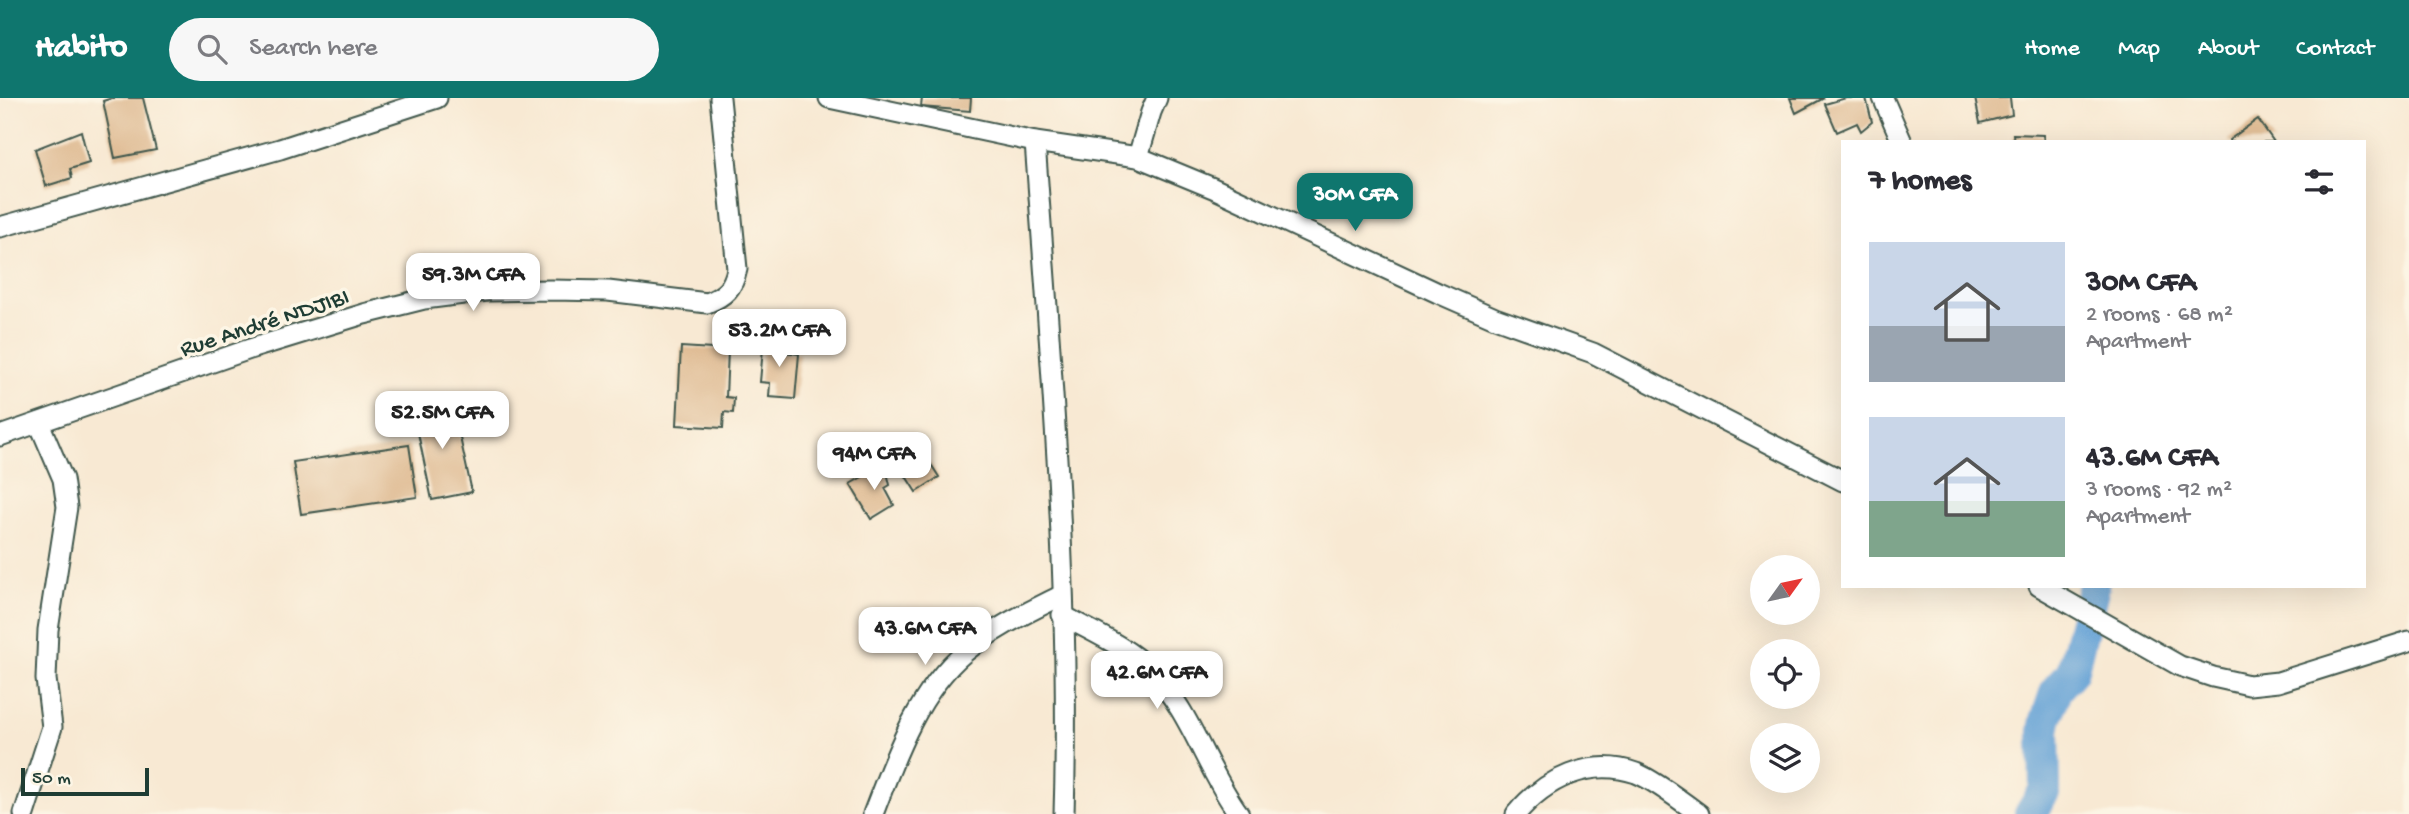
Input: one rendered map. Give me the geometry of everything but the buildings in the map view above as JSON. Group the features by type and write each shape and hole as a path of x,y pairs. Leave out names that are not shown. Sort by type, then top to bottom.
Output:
{"street":[{"path":"0,227 280,149 437,98"},
{"name":"Rue André NDJIBI","path":"0,436 250,349 364,314 424,299 487,291 551,290 608,292 706,303 721,297 734,285 737,269 720,98"},
{"path":"829,98 1035,142 1138,157 1213,188 1495,318 1593,353 1841,480"},
{"path":"1138,157 1157,98"},
{"path":"1883,98 1901,140"},
{"path":"1035,142 1053,398 1062,595 1064,814"},
{"path":"24,814 52,727 46,679 48,630 66,507 63,479 39,423"},
{"path":"2042,588 2180,666 2249,685 2278,682 2409,641"},
{"path":"873,814 891,765 926,695 964,652 1018,618 1062,595"},
{"path":"1062,615 1122,649 1154,674 1194,730 1224,793 1239,814"},
{"path":"1516,814 1541,790 1567,774 1604,768 1636,774 1699,814"}],"waterway":[{"path":"2030,814 2045,790 2046,720 2056,690 2072,672 2093,588"}]}
